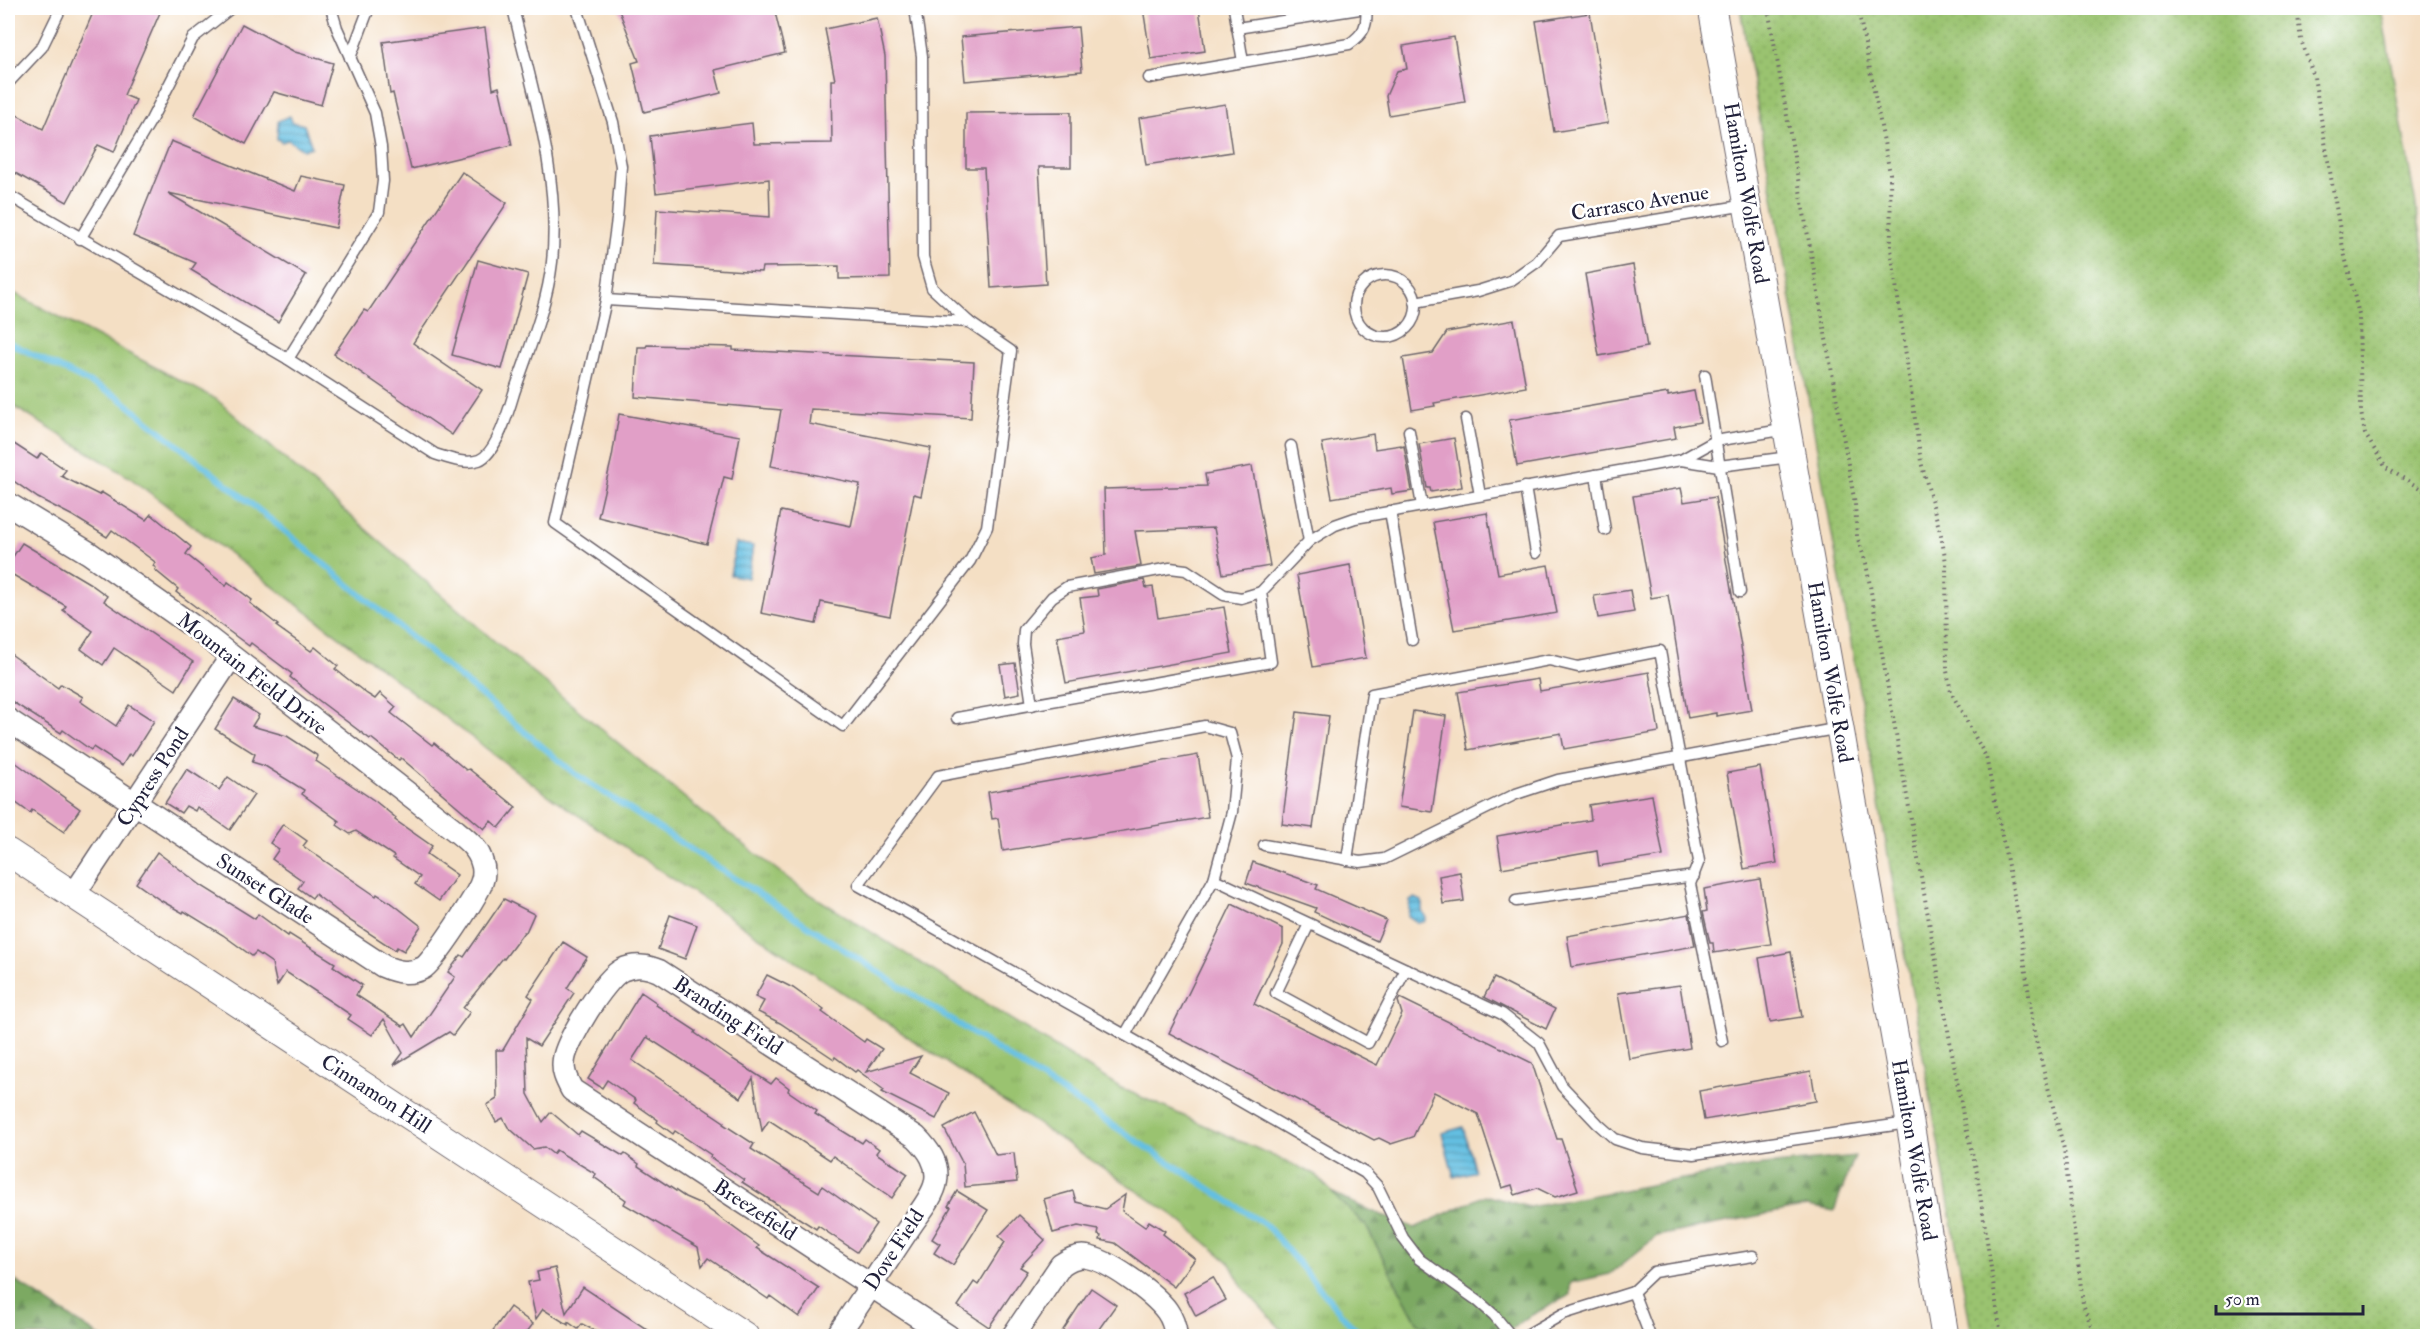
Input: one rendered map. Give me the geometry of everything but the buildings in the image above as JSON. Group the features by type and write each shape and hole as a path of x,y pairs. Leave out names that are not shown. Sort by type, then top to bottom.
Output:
{"street":[{"name":"Hamilton Wolfe Road","path":"1712,8 1910,1123 1945,1336"},
{"name":"Mountain Field Drive","path":"8,505 89,553 194,627 456,831 473,846 482,861"},
{"name":"Cypress Pond","path":"73,896 136,804 231,657"},
{"name":"Sunset Glade","path":"8,720 383,966 395,971 415,972 426,967 436,955 482,882 482,861"},
{"name":"Cinnamon Hill","path":"8,852 745,1336"},
{"name":"Branding Field","path":"567,1080 563,1071 567,1045 608,981 622,970 636,966 652,968 916,1137 933,1159"},
{"name":"Breezefield","path":"567,1080 572,1090 948,1336"},
{"name":"Dove Field","path":"837,1336 936,1183 936,1168 933,1159"},
{"path":"1013,1336 1061,1265 1068,1260 1087,1257 1107,1263 1156,1299 1167,1311 1176,1336"}],"lane":[{"path":"8,84 42,47 61,8"},
{"path":"80,239 151,120 193,38 231,8"},
{"path":"288,359 380,212 382,170 375,113 337,28 331,8"},
{"path":"350,58 369,8"},
{"path":"8,195 288,359 435,454 459,461 480,460 493,447 510,405 541,309 552,263 551,199 545,152 513,8"},
{"path":"577,8 613,122 621,166 617,219 606,300 555,523 843,726 970,561 987,527 1011,351 969,322 932,288 923,257 922,56 915,8"},
{"path":"1234,8 1243,62"},
{"path":"1149,78 1349,44 1362,33 1368,22 1366,8 1237,28"},
{"name":"Carrasco Avenue","path":"1416,302 1478,291 1510,281 1537,262 1559,236 1748,205"},
{"path":"1380,275 1399,279 1407,284 1416,302 1415,314 1410,324 1401,332 1390,337 1379,337 1369,333 1361,326 1354,306 1361,286 1380,275"},
{"path":"606,300 969,322"},
{"path":"1704,375 1740,592"},
{"path":"1466,419 1480,495"},
{"path":"1681,460 1715,441 1788,429"},
{"path":"1409,431 1422,506"},
{"path":"1291,446 1309,541"},
{"path":"1032,705 1023,644 1024,630 1052,597 1067,587 1170,568 1186,570 1224,595 1241,598 1261,592 1309,541 1335,525 1355,518 1681,460 1719,466 1792,457"},
{"path":"1596,475 1605,530"},
{"path":"1526,487 1536,553"},
{"path":"1390,511 1412,640"},
{"path":"957,718 1271,662 1261,592"},
{"path":"1347,860 1372,694 1549,660 1578,667 1660,651 1699,861 1690,884 1722,1041"},
{"path":"1125,1035 1214,879 1232,812 1237,759 1230,733 1205,726 938,776 858,885 1365,1173 1378,1187 1403,1238 1419,1259 1478,1301 1511,1336"},
{"path":"1264,845 1360,862 1384,859 1516,794 1558,780 1840,728"},
{"path":"1516,901 1694,876"},
{"path":"1214,879 1502,1014 1539,1043 1562,1086 1615,1139 1642,1148 1694,1154 1910,1123"},
{"path":"1309,924 1276,993 1368,1043 1406,969"},
{"path":"1525,1336 1563,1314 1633,1292 1654,1272 1753,1256"},
{"path":"1633,1292 1650,1336"}],"path":[{"path":"1768,8 1853,492 1857,536 1866,563 1963,1114 1977,1173 2001,1336"},
{"path":"1858,8 1890,172 1891,249 1921,462 1946,562 1947,670 1951,692 1986,758 2019,920 2034,1033 2064,1149 2083,1304 2095,1336"},
{"path":"2297,8 2301,40 2314,77 2343,248 2359,315 2361,412 2365,434 2386,468 2427,493"}],"green space":[{"path":"1740,8 2381,8 2428,274 2427,1336 1972,1336"},
{"path":"8,290 216,399 492,639 708,817 802,889 1121,1088 1314,1174 1366,1226 1417,1322 1443,1336 1292,1336 1281,1329 1243,1288 1229,1262 1173,1215 545,793 129,477 8,403"},
{"path":"1855,1156 1834,1211 1807,1206 1657,1236 1610,1274 1570,1283 1570,1295 1528,1317 1502,1336 1443,1336 1417,1322 1366,1226 1331,1192 1415,1228 1485,1195 1529,1207 1754,1166"},
{"path":"8,1276 99,1336 8,1336"}],"water":[{"path":"290,116 292,122 304,125 312,147 303,150 288,140 282,142 277,139 278,121"},
{"path":"736,543 753,546 748,578 730,575"},
{"path":"1415,898 1422,901 1422,911 1426,918 1424,922 1417,922 1408,916 1410,901"},
{"path":"1463,1127 1475,1171 1454,1177 1442,1133"}],"waterway":[{"path":"8,342 118,397 275,523 574,773 1267,1226 1350,1324 1367,1336"}]}
